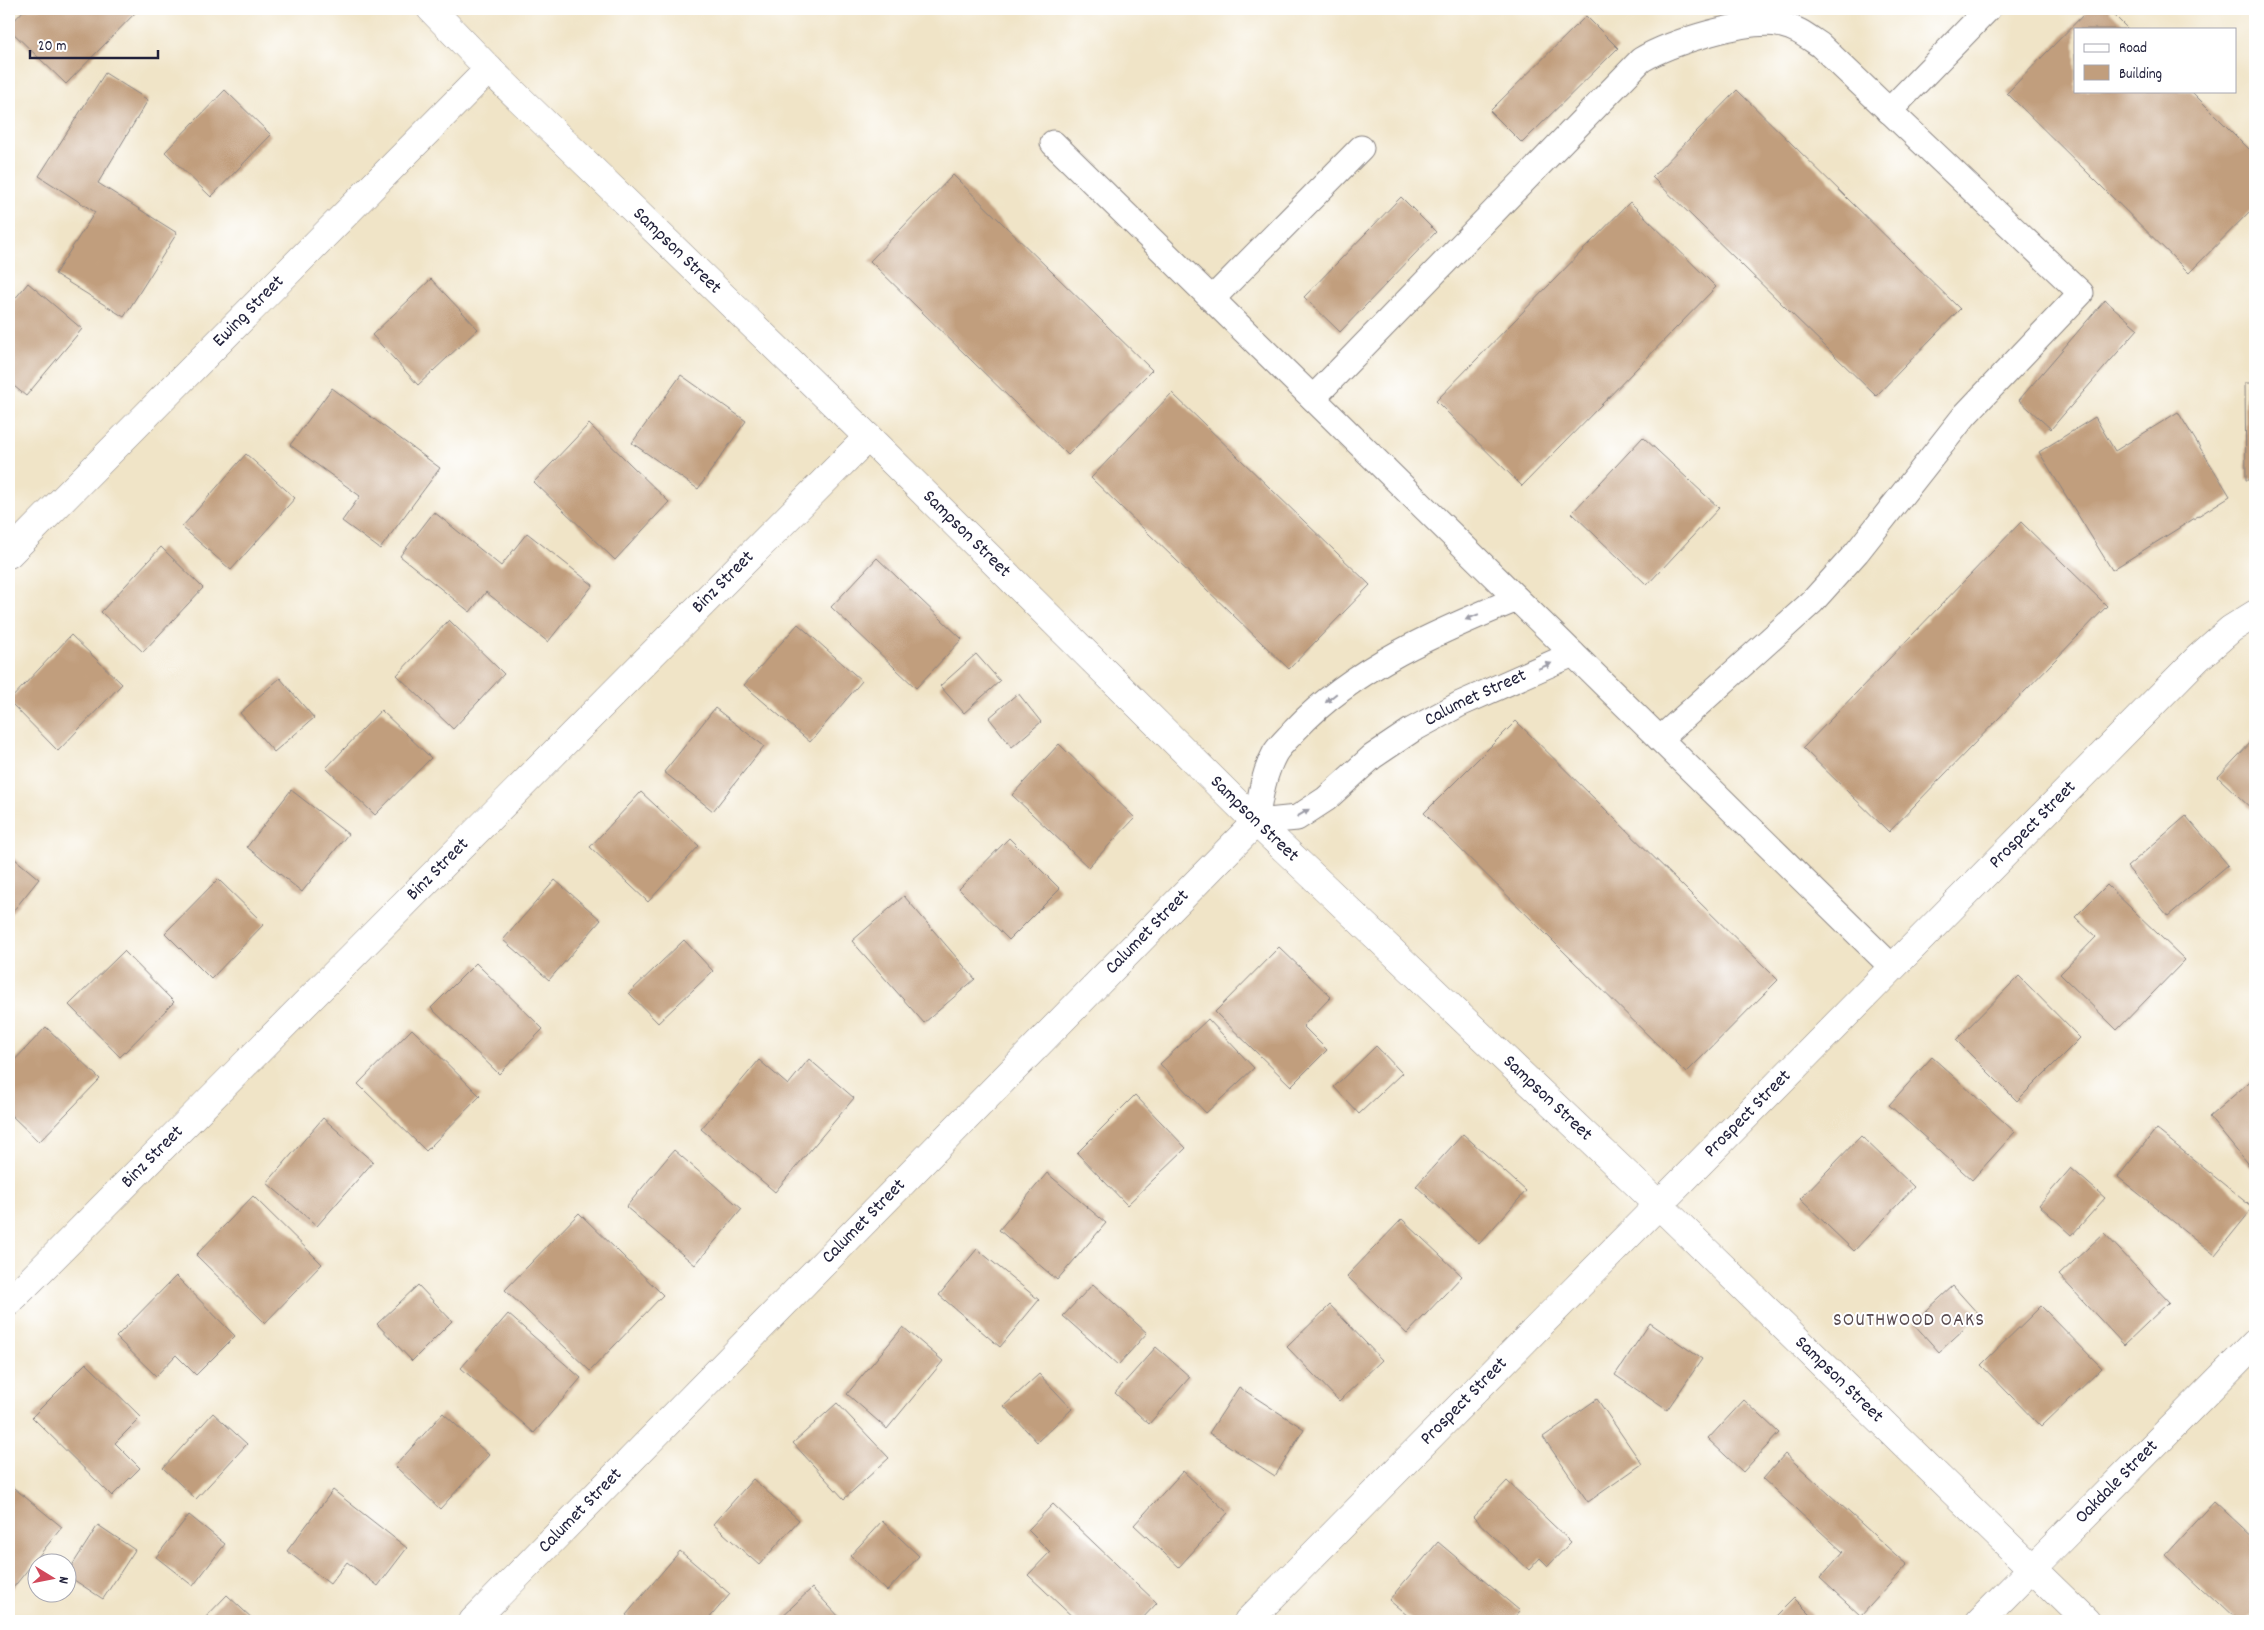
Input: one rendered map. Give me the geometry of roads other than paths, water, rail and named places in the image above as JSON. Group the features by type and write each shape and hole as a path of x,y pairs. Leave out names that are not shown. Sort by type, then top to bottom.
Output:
{"street":[{"name":"Sampson Street","path":"441,12 489,70 868,437 1256,822 1658,1204 2086,1621"},
{"name":"Ewing Street","path":"9,554 489,70"},
{"name":"Binz Street","path":"9,1302 868,437"},
{"name":"Prospect Street","path":"1248,1621 2198,658 2232,629 2255,614"},
{"name":"Calumet Street","path":"473,1621 1256,822"},
{"name":"Oakdale Street","path":"1980,1621 2255,1343"}],"lane":[{"path":"1889,111 1988,9"},
{"path":"1313,398 1641,60 1677,42 1756,24 1781,24 1797,30 1820,45 2081,293 1965,415 1857,552 1812,602 1660,739"},
{"path":"1053,143 1892,967"},
{"path":"1212,299 1361,148"},
{"path":"1256,822 1264,777 1276,751 1304,720 1345,687 1393,657 1442,630 1517,598"},
{"name":"Calumet Street","path":"1256,822 1297,818 1326,799 1372,757 1412,730 1460,704 1573,654"}],"district":[{"name":"SOUTHWOOD OAKS","path":"1909,1321"}]}
